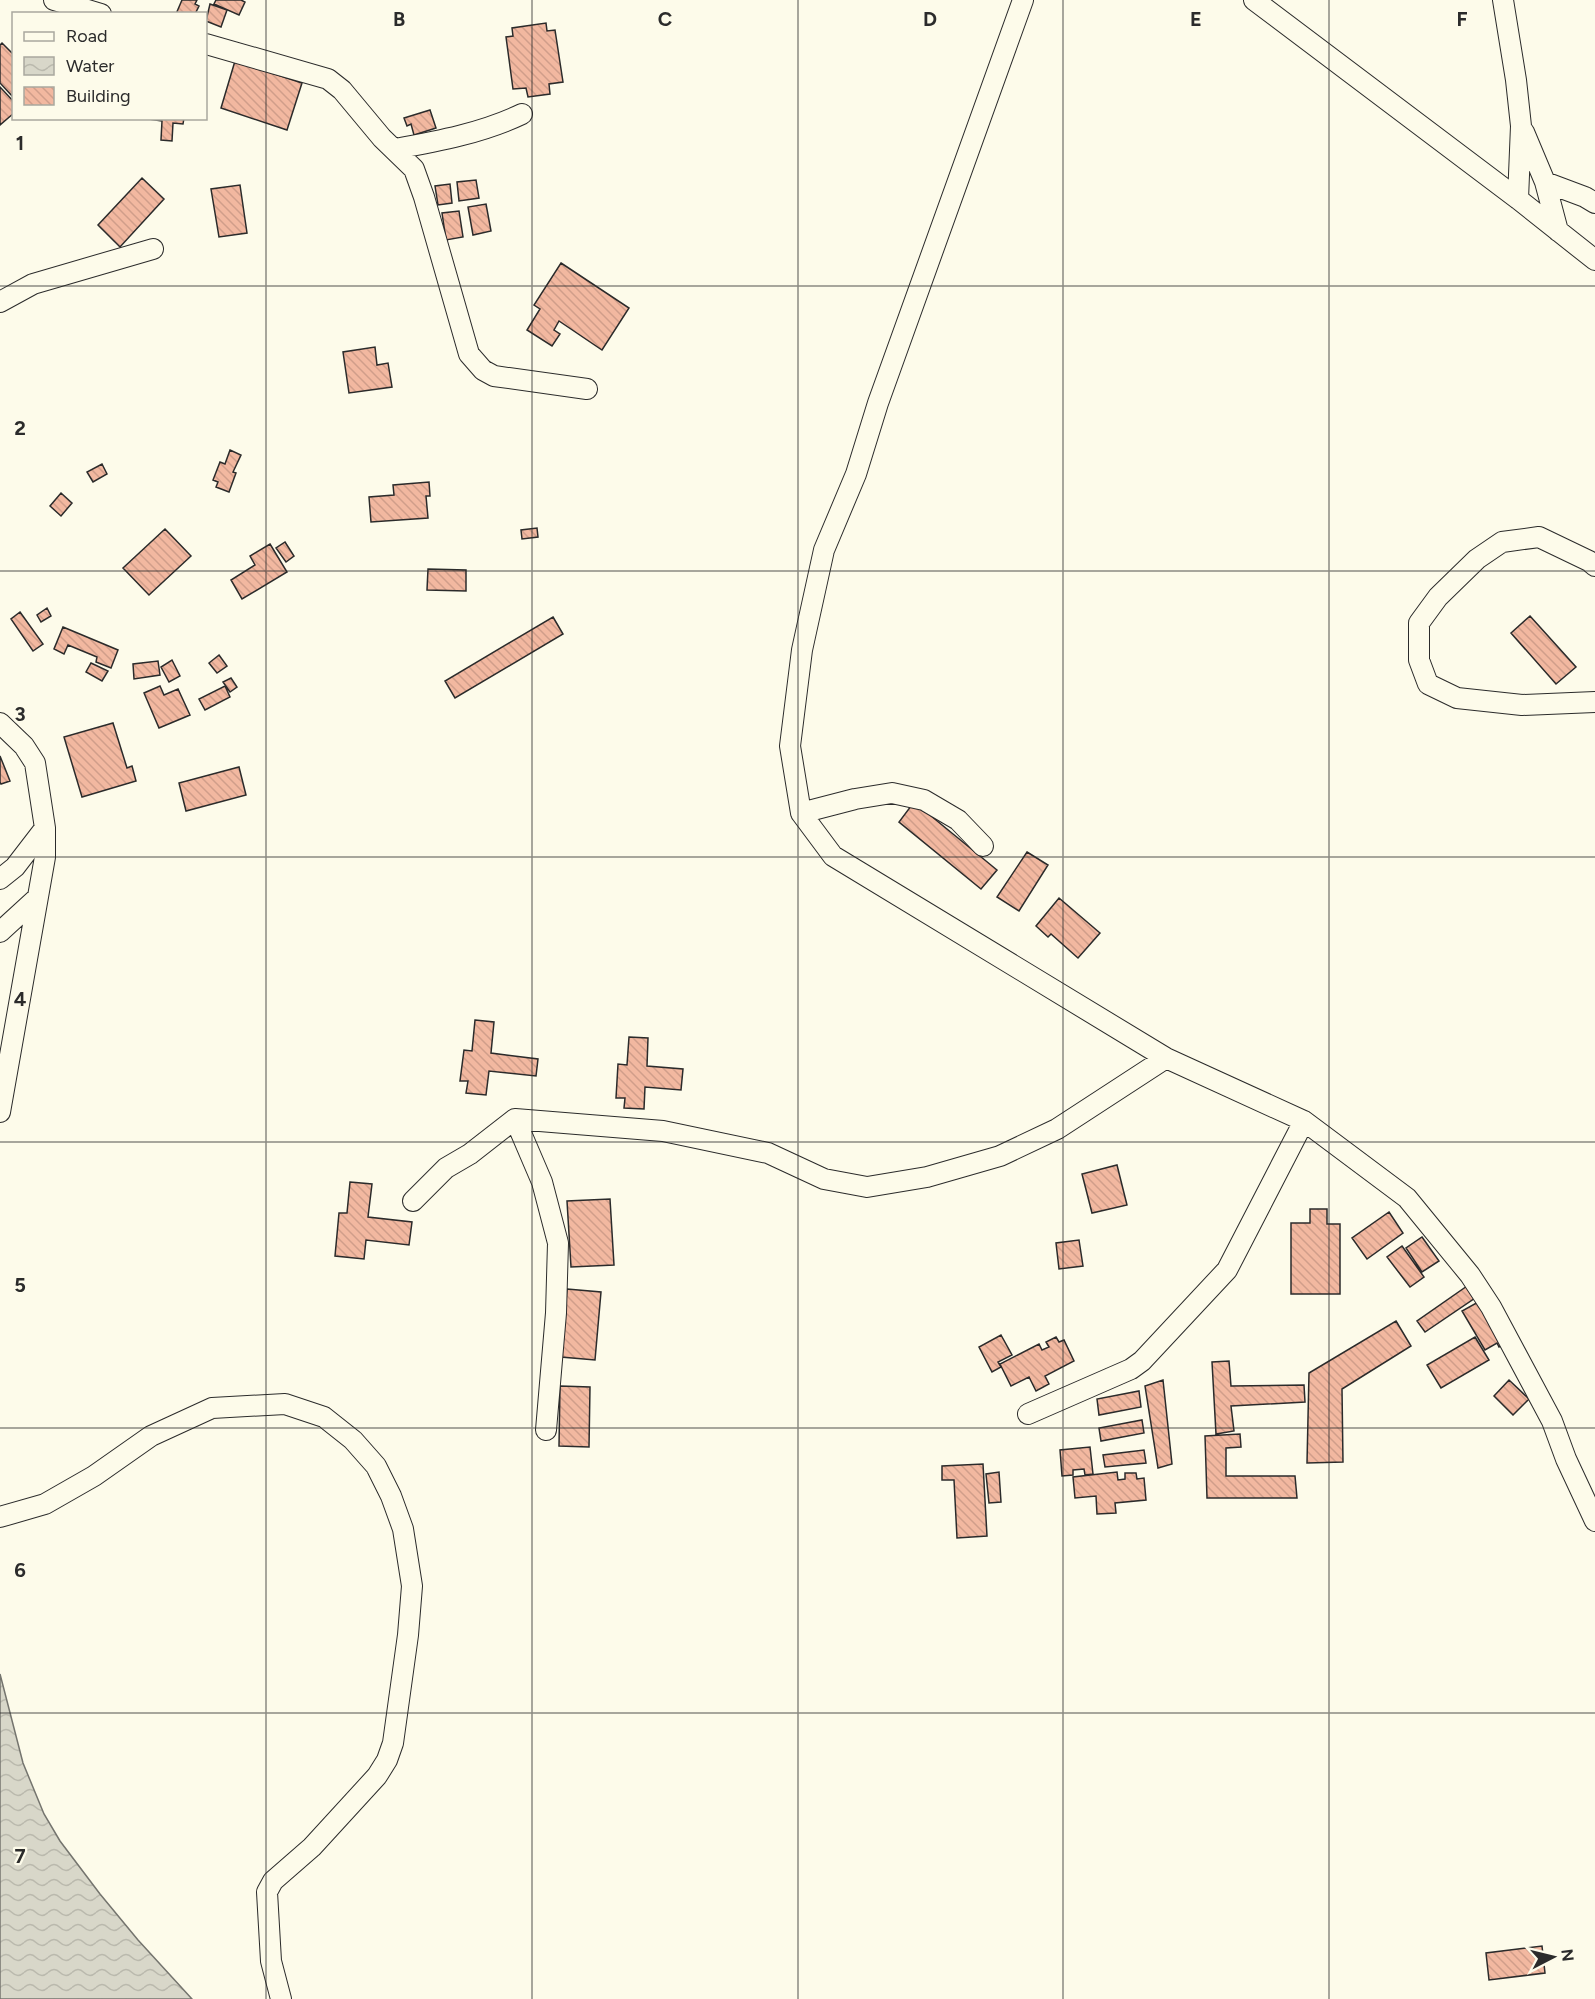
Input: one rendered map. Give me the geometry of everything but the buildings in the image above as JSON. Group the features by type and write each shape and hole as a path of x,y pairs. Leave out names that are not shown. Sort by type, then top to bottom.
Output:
{"street":[{"path":"54,0 94,12"},
{"path":"1023,0 878,403 856,474 824,550 802,650 790,746 801,813 832,856 1166,1058 1304,1121 1407,1198 1470,1275 1491,1307 1552,1421 1566,1459 1595,1521"},
{"path":"1254,0 1518,199 1595,260"},
{"path":"1503,0 1521,126 1518,199"},
{"path":"207,44 328,79 342,90 382,138 414,169 469,354 483,369 494,376 587,389"},
{"path":"395,149 443,141 522,114"},
{"path":"1521,126 1545,182 1558,231"},
{"path":"1545,182 1595,203"},
{"path":"0,302 33,284 153,249"},
{"path":"1595,566 1539,537 1502,542 1477,559 1438,597 1419,623 1419,660 1428,684 1457,698 1522,705 1595,702"},
{"path":"0,723 24,746 35,763 45,828 45,857 0,1112"},
{"path":"801,813 855,799 892,793 924,800 958,820 983,846"},
{"path":"0,879 15,867 45,828"},
{"path":"0,932 38,898"},
{"path":"413,1201 446,1168 470,1154 515,1119 663,1131 768,1153 824,1179 867,1187 927,1177 1000,1156 1057,1129 1166,1058"},
{"path":"515,1119 542,1182 558,1242 556,1313 546,1430"},
{"path":"1029,1414 1131,1369 1227,1270 1304,1121"},
{"path":"0,1516 45,1504 94,1476 151,1436 212,1408 285,1404 324,1417 353,1440 376,1466 392,1496 403,1529 412,1586 408,1635 393,1743 387,1760 377,1776 312,1847 273,1881 267,1892 271,1961 281,1999"}],"water":[{"path":"0,1674 23,1763 44,1814 60,1841 100,1894 192,1999 0,1999"}]}
